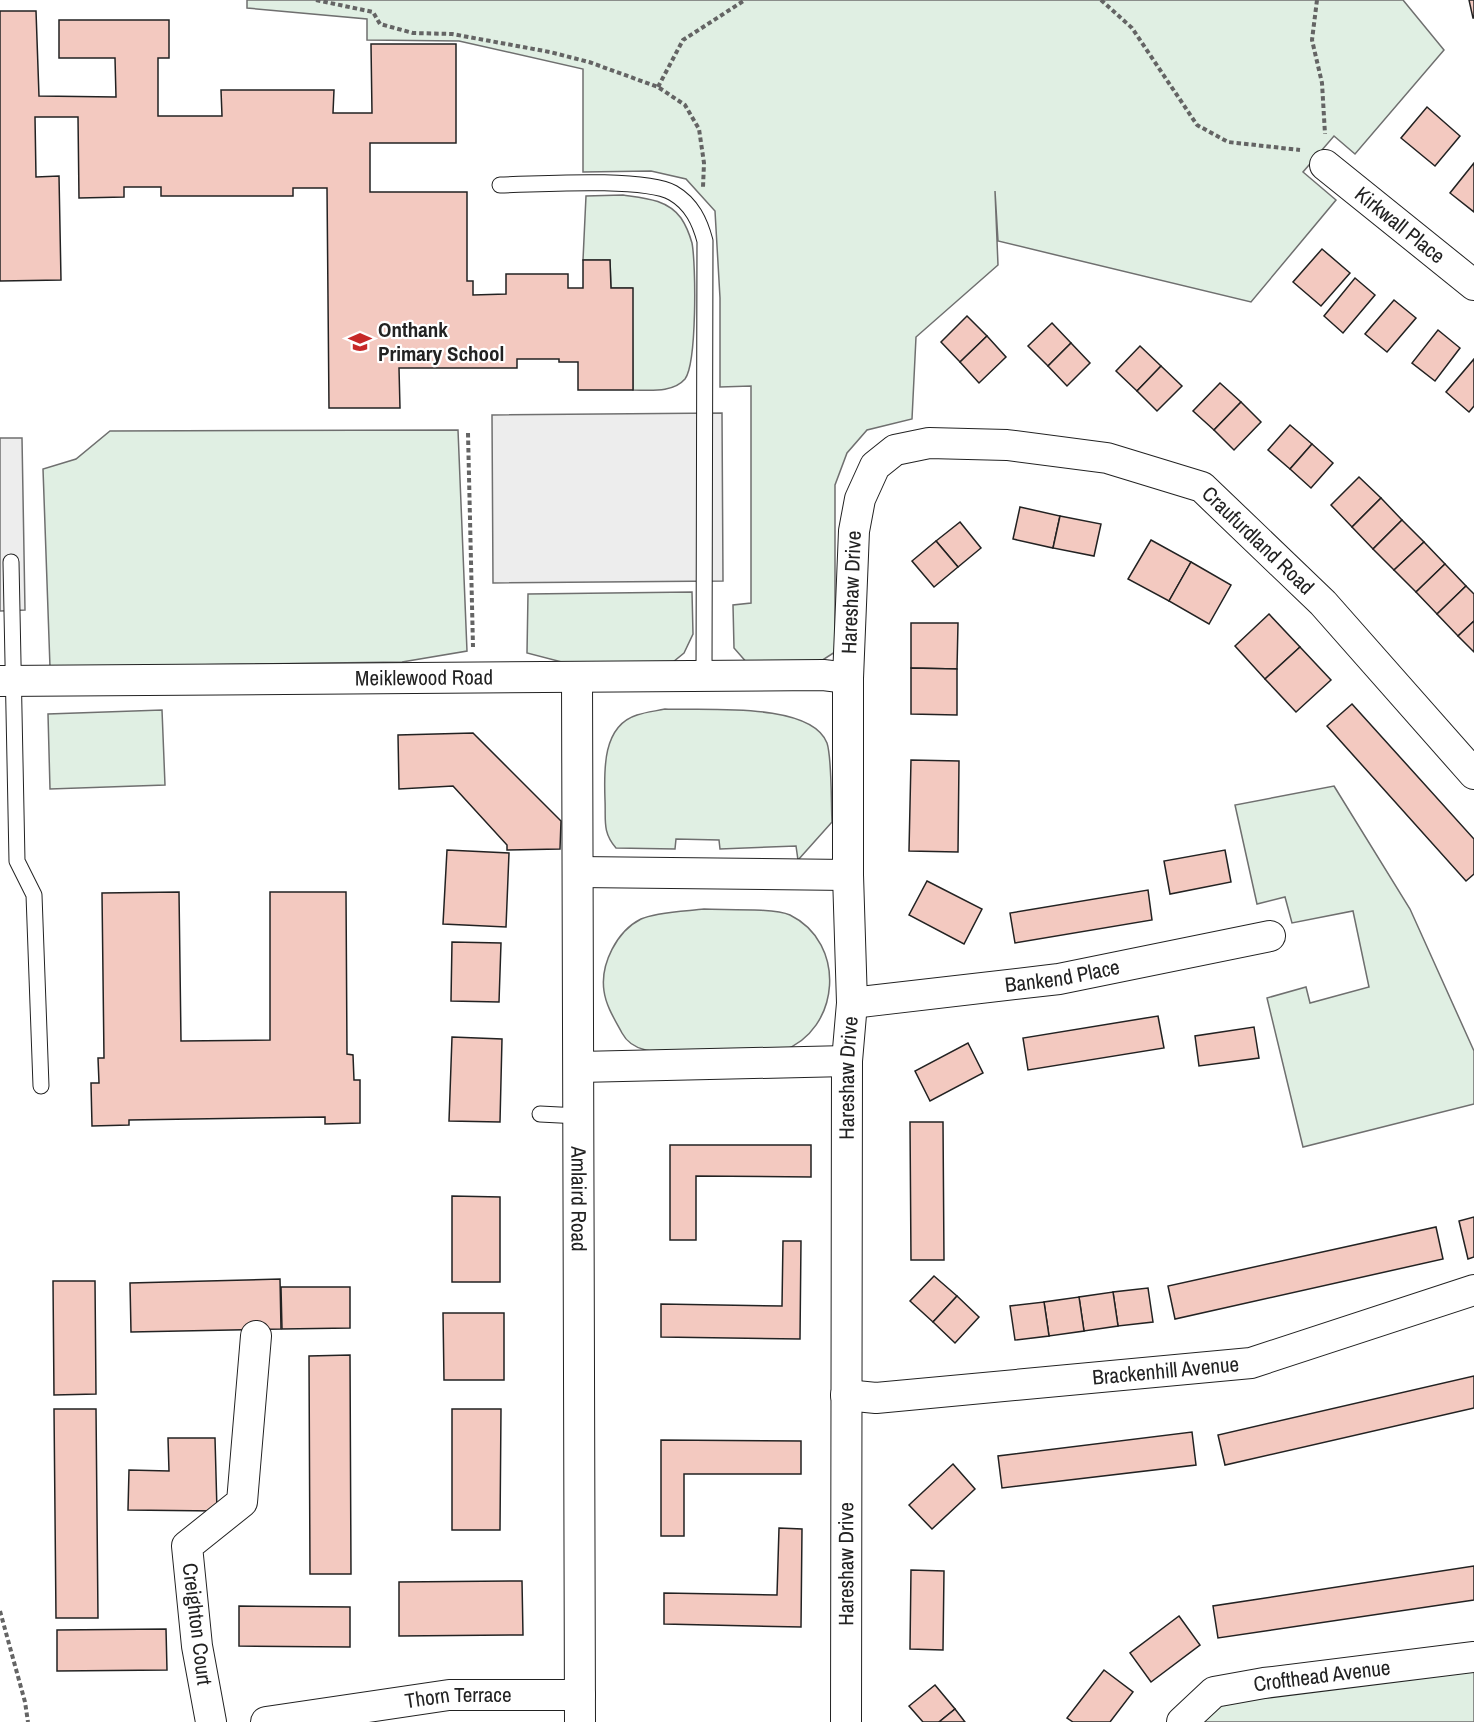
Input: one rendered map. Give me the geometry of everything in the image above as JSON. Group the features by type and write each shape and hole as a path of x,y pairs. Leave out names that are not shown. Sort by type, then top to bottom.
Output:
{"street":[{"name":"Kirkwall Place","path":"1325,165 1474,285"},
{"name":"Craufurdland Road","path":"895,450 929,443 1007,446 1107,458 1202,487 1323,603 1474,774"},
{"name":"Hareshaw Drive","path":"846,1722 847,1061 852,1003 848,875 848,678 855,531 860,499 874,466 895,450"},
{"name":"Meiklewood Road","path":"7,681 824,675 848,678"},
{"name":"Amlaird Road","path":"578,677 580,1708"},
{"path":"578,872 848,875"},
{"name":"Bankend Place","path":"852,1003 1059,978 1270,936"},
{"path":"579,1067 847,1061"},
{"name":"Brackenhill Avenue","path":"846,1395 876,1398 1251,1363 1474,1290"},
{"name":"Creighton Court","path":"211,1722 197,1646 187,1546 242,1502 256,1336"},
{"name":"Crofthead Avenue","path":"1182,1722 1214,1692 1263,1683 1474,1657"},
{"name":"Thorn Terrace","path":"266,1722 450,1695 580,1708"}],"lane":[{"path":"500,185 612,183 648,187 672,192 690,206 699,221 705,241 704,676"},
{"path":"12,562 7,681 17,861 34,895 41,1086"},
{"path":"540,1114 579,1116"}],"path":[{"path":"316,0 373,12 380,24 413,33 452,34 524,46 589,62 658,87 685,105 699,129 704,163 699,221"},
{"path":"658,87 683,40 746,0"},
{"path":"1101,0 1132,28 1197,125 1228,142 1305,151 1325,165"},
{"path":"1317,0 1312,40 1322,83 1325,165"},
{"path":"468,433 474,678"},
{"path":"0,1611 25,1702 27,1722"}],"green space":[{"path":"247,0 1403,0 1444,50 1355,154 1334,136 1303,172 1336,200 1251,302 998,241 995,191 998,265 916,337 912,419 867,430 847,453 835,485 835,652 818,663 748,664 734,648 733,605 751,603 751,386 720,387 720,298 715,211 686,179 651,171 583,172 583,69 459,41 367,40 367,19 247,8"},
{"path":"623,195 655,200 669,207 681,218 692,243 695,291 692,354 685,379 668,389 633,390 632,288 611,288 610,260 583,260 586,196"},
{"path":"458,430 467,651 402,662 50,667 43,469 76,459 110,431"},
{"path":"692,592 693,634 684,653 668,666 581,667 527,653 528,594"},
{"path":"665,709 754,711 778,714 800,720 817,730 827,743 829,750 832,822 798,860 796,846 720,849 719,840 676,839 675,849 616,848 609,837 605,820 605,763 611,739 626,721 640,714"},
{"path":"162,710 165,785 50,789 48,714"},
{"path":"1334,786 1410,909 1474,1051 1474,1104 1303,1147 1267,998 1306,987 1310,1003 1369,987 1353,911 1292,923 1285,897 1257,904 1235,805"},
{"path":"704,909 761,910 790,915 808,928 821,945 828,965 830,986 825,1006 816,1025 802,1040 782,1051 751,1054 651,1051 634,1046 627,1040 611,1013 604,991 605,970 612,949 632,924 641,919 663,913"},
{"path":"1474,1669 1474,1722 1198,1722 1225,1702"}],"shaded area":[{"path":"722,413 723,581 493,583 492,415"},
{"path":"0,438 22,438 25,610 0,611"}],"building":[{"path":"1469,0 1474,0 1474,18 1473,18"},
{"name":"Onthank Primary School","path":"0,11 36,11 39,96 116,97 115,58 59,58 59,20 169,20 169,58 158,58 158,116 222,116 221,90 334,90 333,113 372,113 371,44 456,44 456,143 370,143 370,192 467,192 467,281 473,281 473,295 506,294 506,274 568,274 568,288 583,288 583,260 610,260 611,288 633,288 633,390 578,390 578,362 559,362 559,359 517,359 517,368 399,368 400,408 329,408 327,188 293,188 293,196 161,196 161,187 124,187 124,197 79,198 78,117 35,117 36,177 59,176 61,280 0,281"},
{"path":"1427,107 1460,136 1435,166 1401,138"},
{"path":"1474,163 1474,212 1450,193"},
{"path":"1322,249 1350,273 1321,306 1293,282"},
{"path":"1355,278 1375,295 1343,333 1324,316"},
{"path":"1394,300 1416,318 1387,352 1365,334"},
{"path":"967,316 987,336 960,362 941,342"},
{"path":"1052,323 1071,343 1048,366 1028,346"},
{"path":"1438,330 1460,348 1435,381 1412,363"},
{"path":"987,336 1006,357 979,383 960,362"},
{"path":"1071,343 1090,363 1067,386 1048,366"},
{"path":"1140,346 1161,366 1137,391 1116,371"},
{"path":"1474,359 1474,406 1469,412 1446,392"},
{"path":"1161,366 1182,386 1157,411 1137,391"},
{"path":"1220,383 1241,402 1214,430 1193,411"},
{"path":"1241,402 1261,422 1234,450 1214,430"},
{"path":"1290,425 1312,444 1290,469 1268,450"},
{"path":"1312,444 1333,463 1311,488 1290,469"},
{"path":"1359,477 1381,498 1352,527 1331,505"},
{"path":"1381,498 1402,520 1373,549 1352,527"},
{"path":"1020,507 1060,516 1053,548 1013,539"},
{"path":"1060,516 1101,524 1094,556 1053,548"},
{"path":"1402,520 1424,542 1394,570 1373,549"},
{"path":"960,522 981,548 958,567 936,541"},
{"path":"1151,540 1191,562 1169,601 1128,579"},
{"path":"936,541 958,567 934,587 912,561"},
{"path":"1424,542 1445,564 1416,592 1394,570"},
{"path":"1191,562 1231,585 1209,624 1169,601"},
{"path":"1445,564 1466,586 1437,614 1416,592"},
{"path":"1466,586 1474,594 1474,621 1458,636 1437,614"},
{"path":"1269,614 1300,647 1265,679 1235,646"},
{"path":"1474,621 1474,652 1458,636"},
{"path":"911,623 958,623 957,669 911,668"},
{"path":"1300,647 1331,680 1296,712 1265,679"},
{"path":"911,668 957,669 957,715 911,714"},
{"path":"1352,704 1474,839 1474,874 1466,881 1327,726"},
{"path":"473,733 561,821 560,849 507,850 507,845 453,786 399,789 398,735"},
{"path":"911,760 959,761 958,852 909,851"},
{"path":"447,850 509,853 506,927 443,924"},
{"path":"1225,850 1231,882 1170,894 1164,861"},
{"path":"927,881 982,909 964,944 909,915"},
{"path":"1148,890 1152,920 1015,943 1010,913"},
{"path":"179,892 181,1041 270,1040 270,892 346,892 347,1054 353,1055 354,1080 360,1080 360,1123 325,1124 325,1117 129,1120 129,1125 92,1126 91,1083 99,1083 98,1058 104,1058 102,893"},
{"path":"452,942 501,943 499,1002 451,1001"},
{"path":"1158,1016 1164,1048 1028,1070 1023,1038"},
{"path":"1254,1027 1259,1058 1199,1066 1195,1036"},
{"path":"452,1037 502,1039 500,1122 449,1121"},
{"path":"968,1043 983,1073 930,1101 915,1071"},
{"path":"910,1122 943,1122 944,1260 911,1260"},
{"path":"670,1145 811,1145 811,1177 696,1176 696,1240 670,1240"},
{"path":"452,1196 500,1197 500,1282 452,1282"},
{"path":"1474,1217 1474,1257 1468,1259 1459,1221"},
{"path":"1436,1227 1443,1259 1175,1319 1168,1286"},
{"path":"783,1241 801,1241 800,1339 661,1337 661,1304 782,1306"},
{"path":"934,1276 957,1296 933,1322 910,1301"},
{"path":"280,1279 281,1329 131,1332 130,1283"},
{"path":"53,1281 95,1281 96,1394 54,1395"},
{"path":"281,1287 350,1287 350,1328 282,1329"},
{"path":"1148,1288 1153,1322 1118,1326 1113,1292"},
{"path":"1113,1292 1118,1326 1084,1331 1079,1297"},
{"path":"957,1296 979,1317 955,1343 933,1322"},
{"path":"1079,1297 1084,1331 1049,1336 1044,1302"},
{"path":"1044,1302 1049,1336 1015,1340 1010,1306"},
{"path":"443,1313 504,1313 504,1380 444,1380"},
{"path":"350,1355 351,1574 310,1574 309,1356"},
{"path":"1474,1376 1474,1408 1225,1465 1218,1435"},
{"path":"54,1409 96,1409 98,1618 56,1618"},
{"path":"452,1409 501,1409 500,1530 452,1530"},
{"path":"1192,1432 1196,1465 1002,1488 998,1456"},
{"path":"168,1438 215,1438 217,1511 128,1510 129,1470 169,1471"},
{"path":"661,1440 801,1441 801,1474 684,1474 684,1536 661,1536"},
{"path":"953,1464 975,1489 932,1529 909,1505"},
{"path":"779,1528 802,1529 801,1627 664,1624 664,1593 777,1595"},
{"path":"1474,1566 1474,1600 1218,1638 1213,1606"},
{"path":"911,1570 944,1571 943,1650 910,1649"},
{"path":"522,1581 523,1635 399,1636 399,1582"},
{"path":"239,1606 350,1607 350,1647 239,1646"},
{"path":"1179,1616 1200,1645 1151,1682 1130,1653"},
{"path":"166,1629 167,1670 57,1671 57,1630"},
{"path":"1104,1670 1133,1692 1110,1722 1073,1722 1067,1718"},
{"path":"935,1685 955,1709 939,1722 923,1722 909,1706"},
{"path":"955,1709 965,1722 939,1722"}],"place":[{"name":"Onthank Primary School","path":"360,342"}]}
